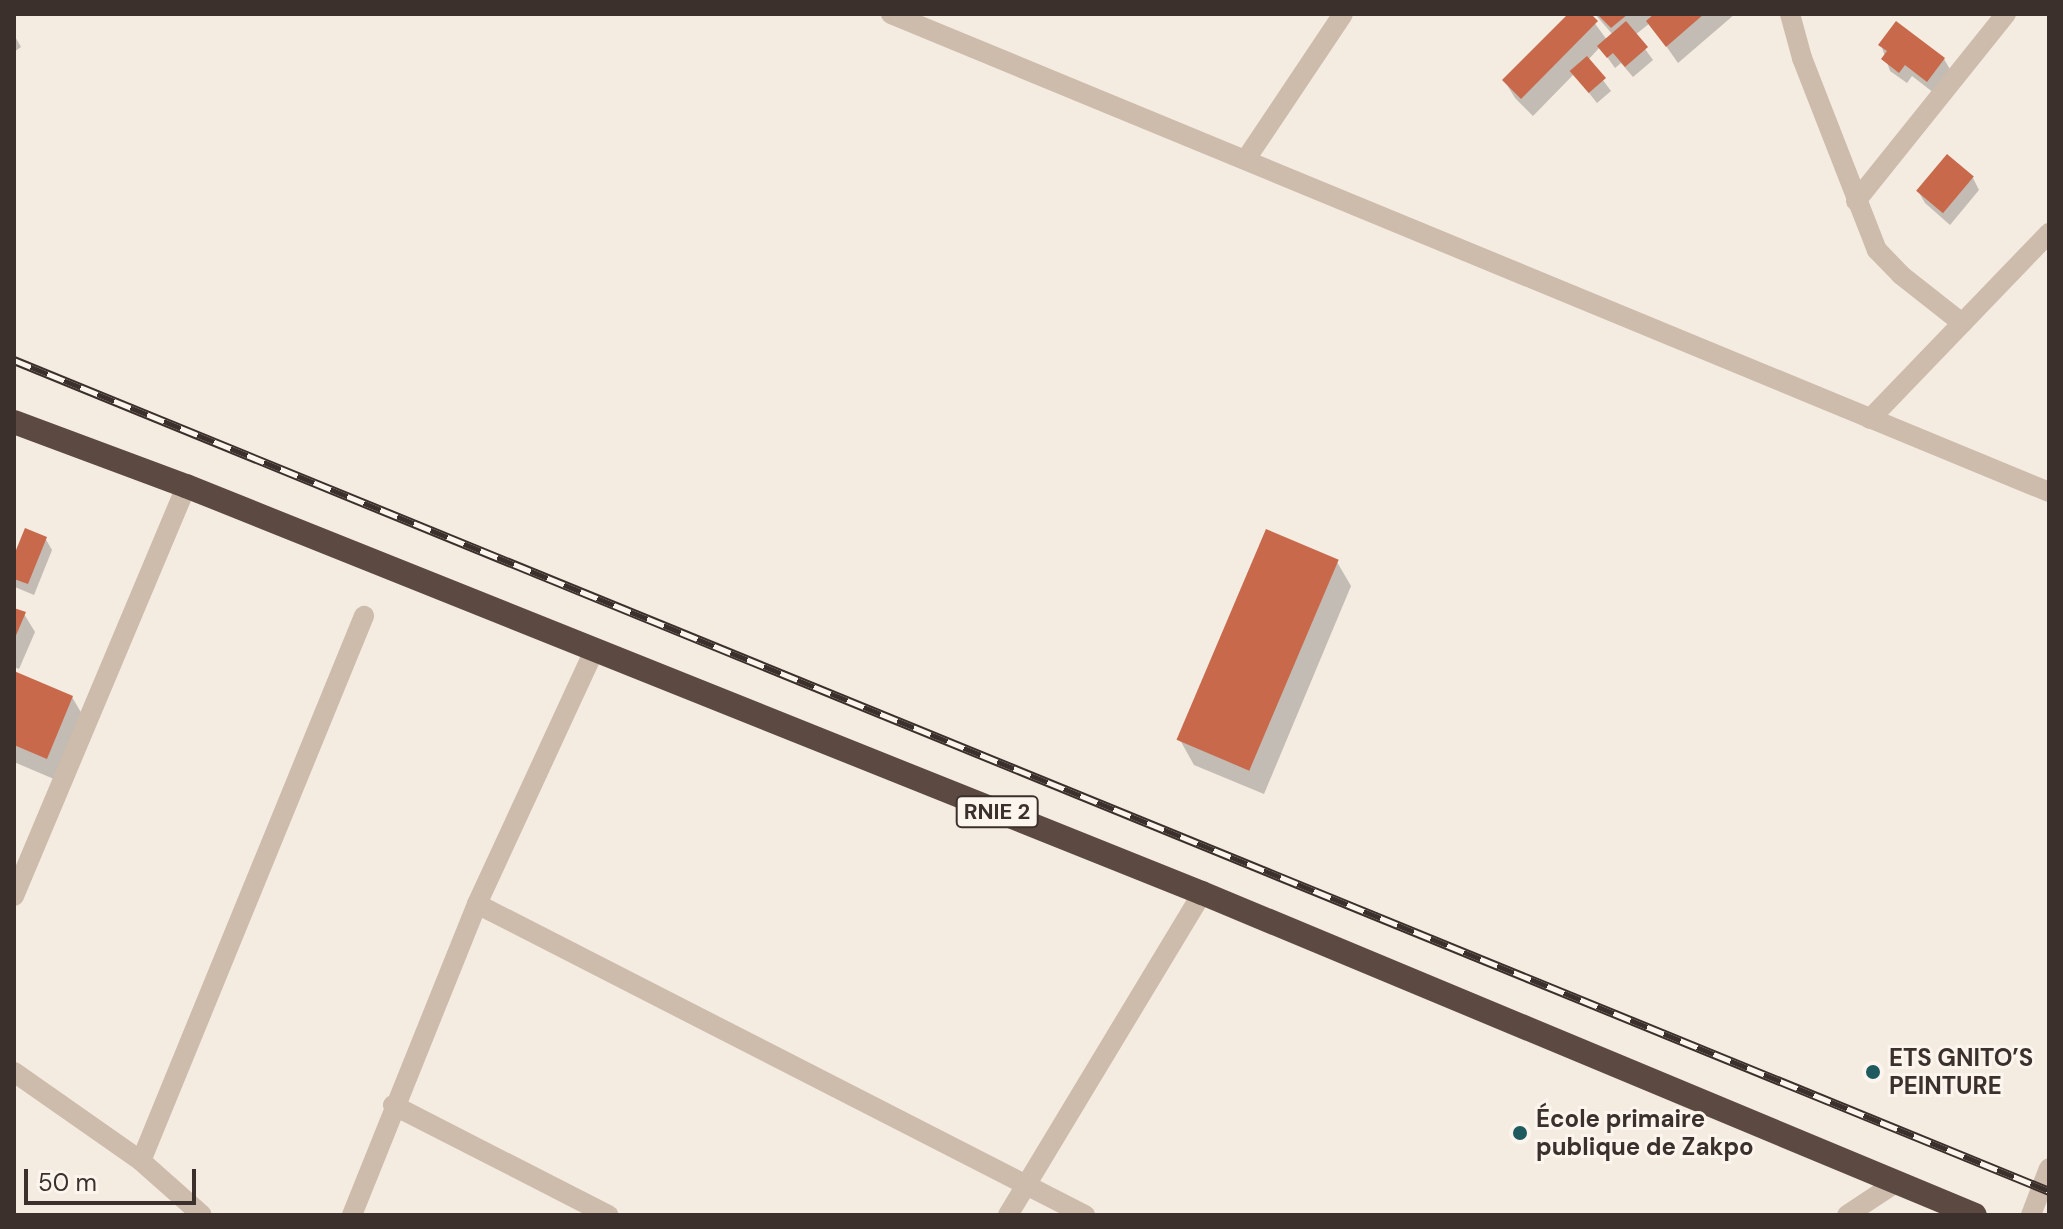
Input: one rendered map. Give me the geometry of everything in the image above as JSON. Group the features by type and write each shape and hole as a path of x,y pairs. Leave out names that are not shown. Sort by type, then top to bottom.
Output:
{"highway":[{"name":"RNIE 2","path":"14,422 186,486 1202,893 1894,1184 1942,1210 1975,1215"}],"street":[{"path":"891,14 2049,492"},
{"path":"1246,159 1343,14"},
{"path":"1790,14 1802,58 1877,250 1901,275 1962,323"},
{"path":"1856,201 2006,14"},
{"path":"1870,419 2049,233"},
{"path":"14,896 20,864 186,486"},
{"path":"141,1161 364,616"},
{"path":"352,1215 393,1105 477,904 594,651"},
{"path":"1008,1215 1202,893"},
{"path":"477,904 1085,1215"},
{"path":"14,1072 141,1161 202,1215"},
{"path":"393,1105 608,1215"},
{"path":"2031,1215 2049,1168"},
{"path":"1847,1215 1894,1184"}],"building":[{"path":"1568,14 1591,14 1598,21 1521,99 1502,80"},
{"path":"1597,14 1628,14 1611,28"},
{"path":"1654,14 1704,14 1666,47 1646,21"},
{"path":"1626,21 1648,47 1625,67 1613,53 1607,58 1597,46"},
{"path":"1896,21 1945,58 1927,82 1905,65 1899,73 1881,59 1887,51 1878,45"},
{"path":"1587,56 1606,78 1589,93 1570,71"},
{"path":"1947,154 1974,176 1943,213 1916,191"},
{"path":"25,528 47,537 28,584 14,579 14,555"},
{"path":"1266,529 1339,560 1249,771 1177,740"},
{"path":"14,608 26,612 14,640"},
{"path":"14,671 73,696 47,759 14,745"}],"railway":[{"path":"14,360 2049,1191"}],"place":[{"name":"ETS GNITO’S PEINTURE","path":"1873,1072"},
{"name":"École primaire publique de Zakpo","path":"1520,1133"}]}
